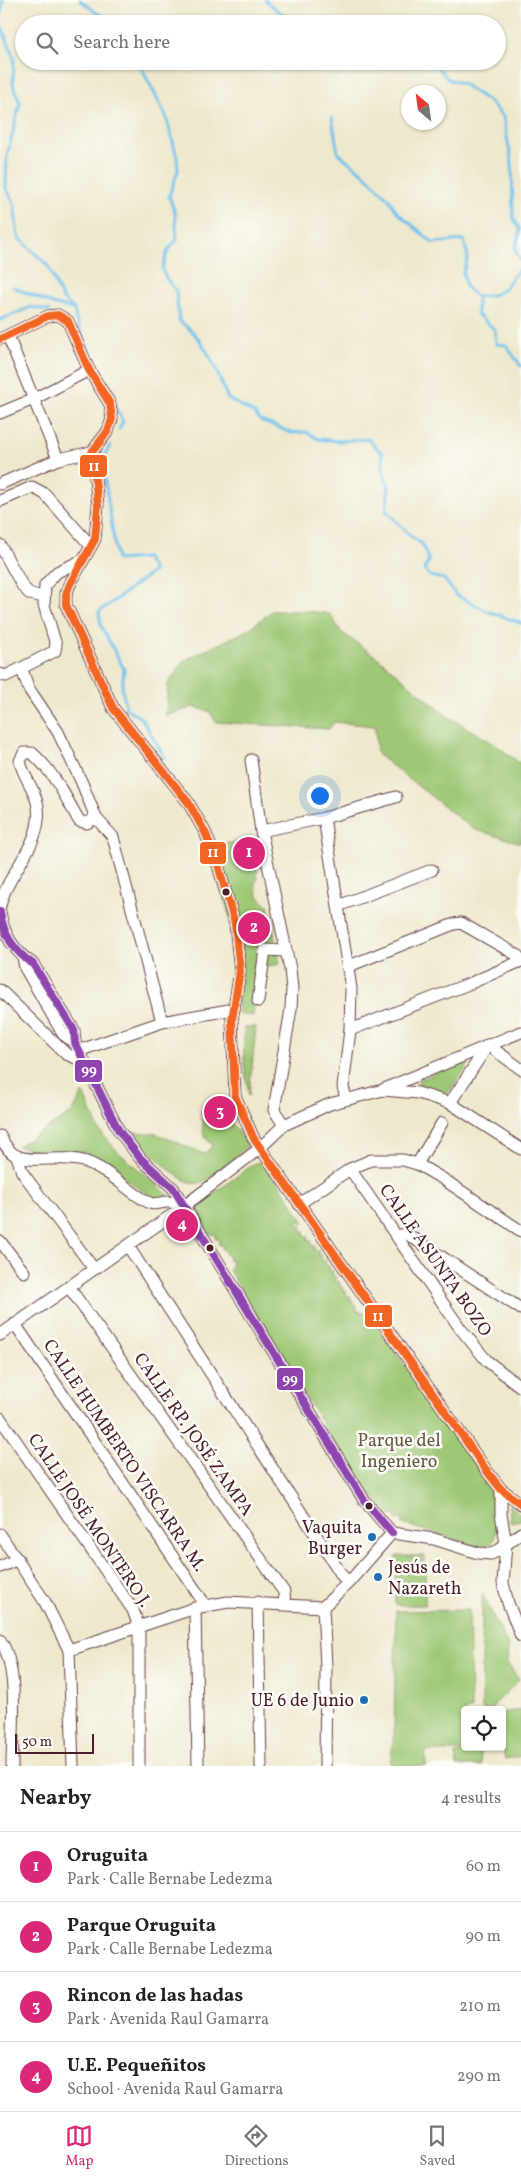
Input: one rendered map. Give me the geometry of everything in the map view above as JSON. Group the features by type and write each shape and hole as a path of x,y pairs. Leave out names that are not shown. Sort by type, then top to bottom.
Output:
{"street":[{"path":"0,484 58,458 92,452 108,431 112,419 110,404 89,370 68,321 58,315 48,316 4,338 34,399 58,458"},
{"path":"0,413 34,399 89,370"},
{"path":"92,452 98,505 95,538 70,584 66,594 66,605 113,708 188,802 205,832 218,865 235,924 240,972 232,1020 235,1096 254,1139 374,1312 501,1489 521,1503"},
{"path":"0,501 32,487 36,488 45,494 91,546"},
{"path":"0,545 23,587 30,594 44,597"},
{"path":"0,674 6,676 22,670 55,651 56,645 44,597 46,584 52,577 83,560"},
{"path":"22,670 29,689 58,732 96,818 113,837 162,1022"},
{"path":"0,906 4,883 38,828 38,806 20,761 24,753 32,753 39,759 59,786 79,820 86,823 96,818"},
{"path":"251,760 261,832 292,989 274,1110 284,1125"},
{"path":"261,832 324,818 396,797"},
{"path":"324,818 351,988 350,1030 344,1082 346,1098"},
{"path":"338,906 432,870"},
{"path":"0,912 5,931 23,957 25,968 63,1034 79,1052 119,1131 140,1158 173,1188 364,1500 392,1533 434,1539 484,1554 491,1554 521,1533"},
{"path":"349,966 454,924 461,923 517,955 521,960 471,983 350,1030"},
{"path":"258,1001 265,950 286,951"},
{"path":"0,990 66,1054 79,1052 162,1022 234,1009"},
{"path":"0,1335 183,1207 260,1148 284,1125 346,1098 382,1090 521,1032"},
{"path":"488,1045 521,1069"},
{"path":"450,1104 488,1045"},
{"path":"382,1090 418,1093 450,1104 521,1149"},
{"path":"418,1164 442,1123"},
{"path":"0,1136 10,1151 17,1156 32,1159 62,1157 87,1162 122,1182 151,1204 168,1202 183,1207"},
{"path":"17,1156 22,1172 94,1269"},
{"path":"299,1204 350,1169 371,1160 388,1159 418,1164 521,1231"},
{"name":"CALLE ASUNTA BOZO","path":"350,1169 460,1328 487,1361 521,1387"},
{"path":"398,1238 402,1234 407,1234 521,1309"},
{"path":"0,1240 24,1272"},
{"path":"128,1246 343,1577 350,1582"},
{"name":"CALLE RP. JOSÉ ZAMPA","path":"69,1287 284,1592 285,1603"},
{"name":"CALLE HUMBERTO VISCARRA M.","path":"16,1324 202,1600 200,1607 198,1766"},
{"name":"CALLE JOSÉ MONTERO J.","path":"0,1418 133,1610 139,1627 139,1766"},
{"path":"501,1489 501,1514 506,1544 503,1583 521,1636"},
{"path":"69,1650 200,1607 228,1602 323,1606 350,1582 392,1533"},
{"path":"0,1534 45,1602 69,1650 73,1766"},
{"path":"0,1567 18,1560"},
{"path":"258,1602 261,1766"},
{"path":"323,1606 326,1666 325,1766"},
{"path":"0,1640 6,1648 13,1680 12,1766"}],"green space":[{"path":"272,611 308,611 330,614 341,632 378,658 447,716 493,743 521,764 521,843 473,829 377,754 375,726 334,722 329,729 216,722 209,711 193,707 166,716 168,684 183,661 248,630"},
{"path":"259,839 262,863 256,869 258,871 256,875 258,878 255,883 258,896 268,906 280,964 257,968 253,1016 238,1014 239,945 205,842 231,843"},
{"path":"244,1027 256,1027 249,1095 244,1064"},
{"path":"466,1060 469,1064 448,1093 422,1087 418,1083 419,1080"},
{"path":"83,1093 99,1130 118,1152 168,1195 158,1200 152,1197 85,1152 40,1152 18,1146 72,1113"},
{"path":"230,1101 233,1120 230,1121 248,1145 218,1172 199,1183 192,1183 173,1172 133,1132 157,1134 204,1154 213,1146 204,1136 201,1111 208,1110 207,1105"},
{"name":"Parque del Ingeniero","path":"260,1162 267,1165 305,1223 298,1221 297,1225 302,1226 301,1230 305,1231 304,1235 308,1236 308,1240 312,1241 311,1245 315,1246 314,1250 319,1251 318,1255 322,1256 321,1260 326,1261 325,1265 329,1266 329,1270 333,1271 332,1275 336,1277 335,1281 340,1282 339,1286 343,1287 342,1290 347,1292 346,1295 351,1297 350,1300 353,1301 353,1305 357,1306 356,1310 368,1314 484,1477 490,1492 496,1530 491,1544 481,1547 403,1524 402,1519 396,1520 395,1515 390,1516 390,1512 385,1512 384,1508 381,1509 379,1500 376,1500 375,1496 367,1497 229,1270 233,1261 228,1260 229,1256 222,1249 223,1246 218,1244 220,1240 215,1239 216,1235 204,1232 193,1212 194,1208 255,1163"},
{"path":"509,1505 521,1515 521,1520 510,1522"},
{"path":"396,1556 425,1556 425,1605 395,1605"},
{"path":"482,1593 508,1646 507,1663 519,1680 493,1706 482,1706"},
{"path":"469,1610 471,1706 461,1706 461,1751 425,1751 426,1766 390,1766 394,1735 396,1611"},
{"path":"521,1710 521,1756 505,1759 503,1751 506,1751 506,1712"},
{"path":"480,1751 482,1766 457,1766 455,1754"}],"waterway":[{"path":"3,0 0,22 14,58 13,84 20,103 7,156 6,188 14,203 18,237 48,266 62,298 74,309"},
{"path":"80,0 99,15"},
{"path":"265,0 283,15"},
{"path":"143,70 166,116 177,157 178,171 169,196 175,213 177,240 168,250 162,269 176,291 179,321 203,345 215,366 228,399 254,413 261,421 292,433 306,432 318,439 340,441 368,439 382,453 383,473 389,486 386,511 412,537 422,544 429,561 424,569 430,576 444,579 456,595 487,611 521,623"},
{"path":"440,70 448,79 463,84 491,103 503,117 512,163 513,217 520,230 515,250 521,261"},
{"path":"332,118 338,153 362,172 388,198 397,212 433,243 464,240 468,257 463,273 466,287 477,297 477,314 495,330 496,344 506,345 521,366"},
{"path":"477,297 494,294 504,289 521,266"},
{"path":"13,287 55,305 74,309 76,320 102,380"},
{"path":"0,320 31,307 49,311"},
{"path":"115,406 123,422 119,429"},
{"path":"110,446 102,460 117,560 146,558 154,571 99,612 101,626 124,669 122,689 126,708 142,719 165,758"}],"transit line":[{"name":"11","path":"0,339 48,316 58,315 68,321 89,370 110,404 112,419 108,431 92,452 98,505 95,539 70,584 66,594 66,605 113,708 188,802 205,832 218,865 235,924 240,971 232,1020 235,1096 254,1139 489,1474 501,1489 521,1504"},
{"name":"99","path":"0,912 4,928 11,942 33,964 74,1030 75,1043 119,1131 140,1158 173,1188 364,1500 392,1533"}],"place":[{"name":"Oruguita","path":"249,853"},
{"name":"Parque Oruguita","path":"254,928"},
{"name":"Rincon de las hadas","path":"220,1112"},
{"name":"U.E. Pequeñitos","path":"182,1225"},
{"name":"Vaquita Burger","path":"372,1537"},
{"name":"Jesús de Nazareth","path":"378,1577"},
{"name":"UE 6 de Junio","path":"364,1700"}]}
